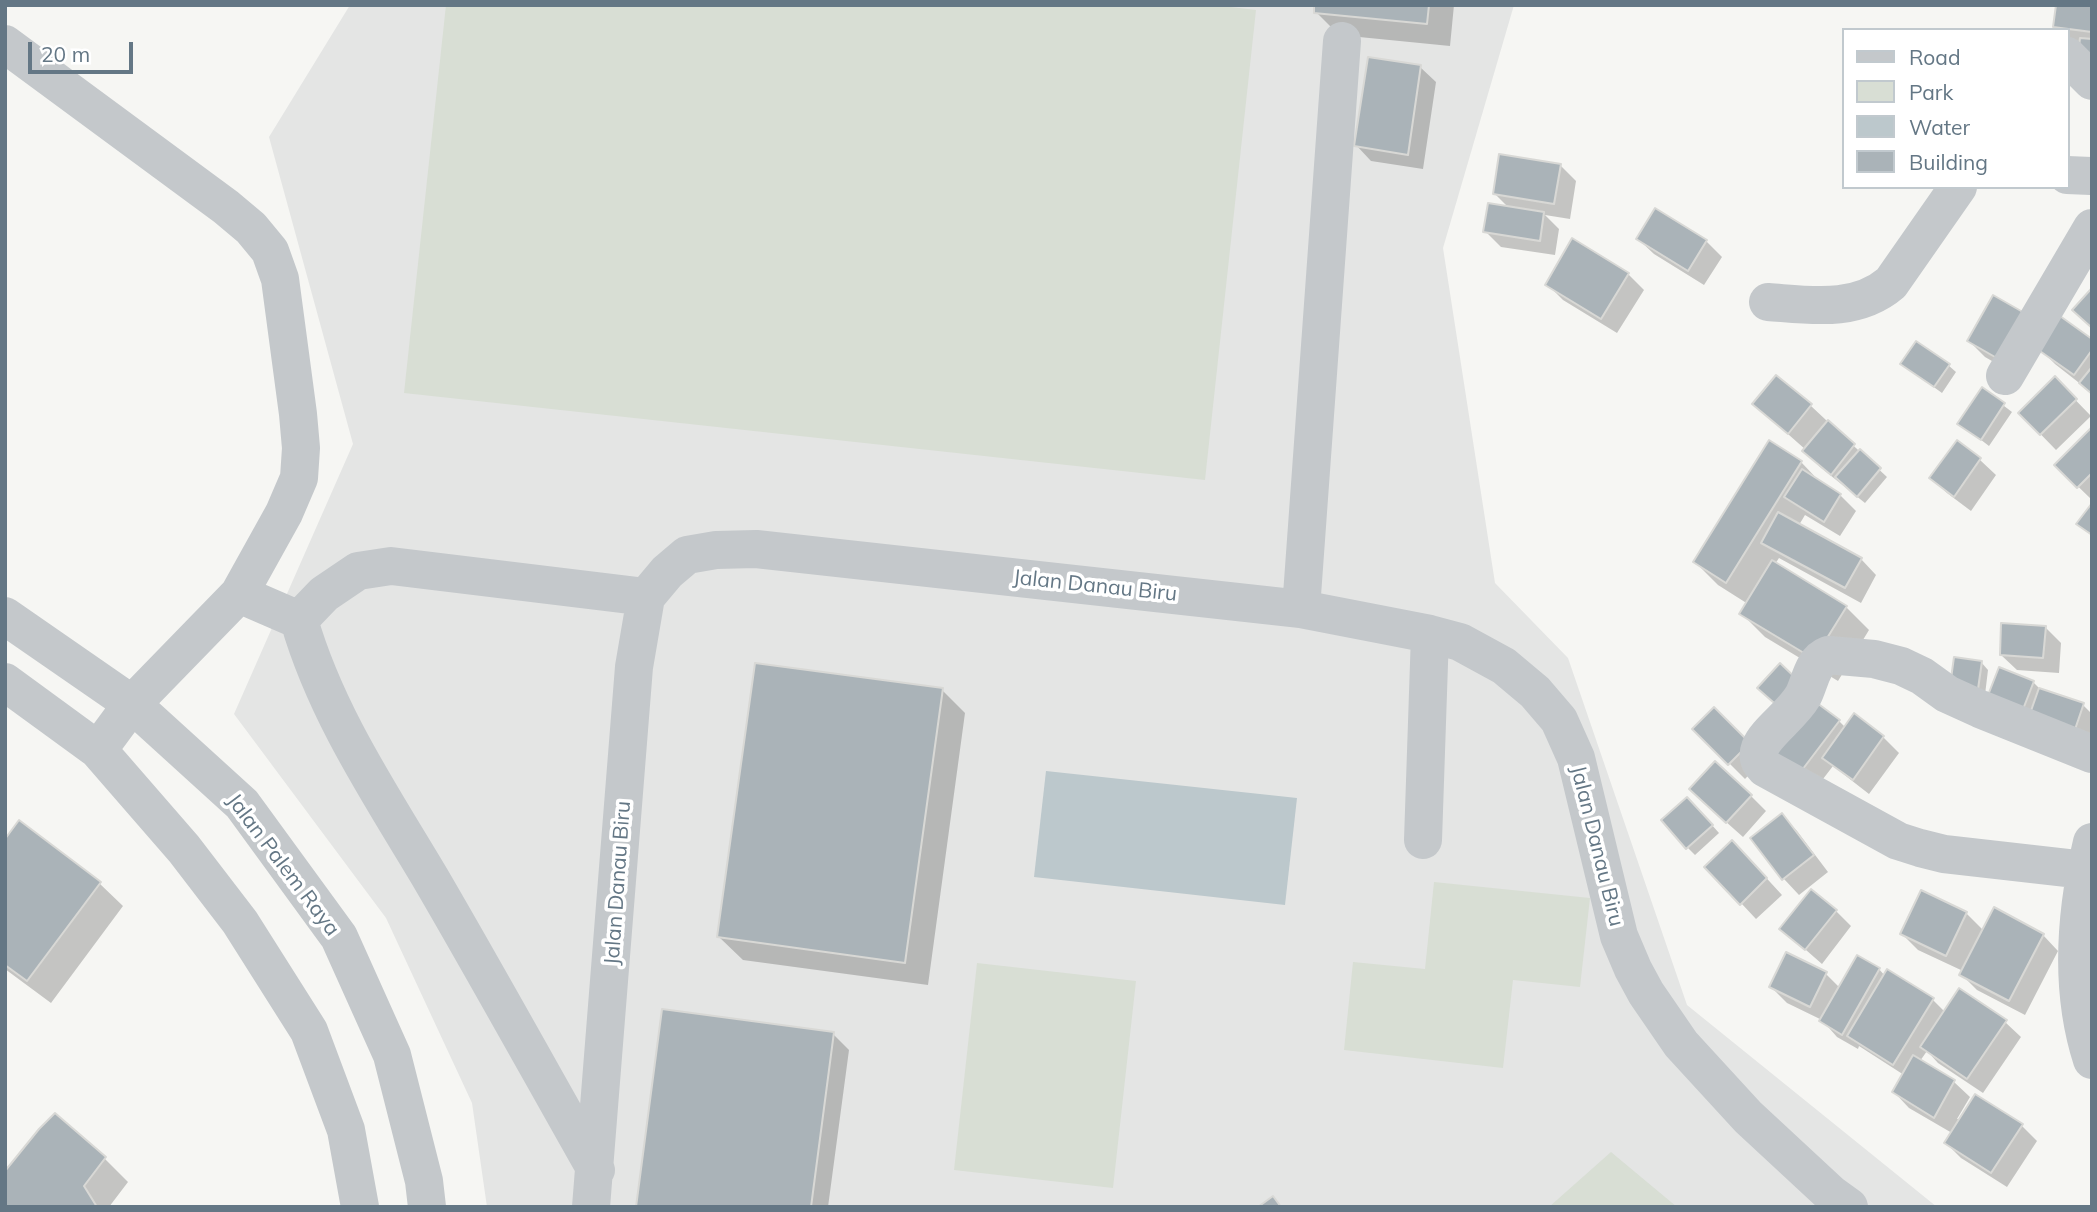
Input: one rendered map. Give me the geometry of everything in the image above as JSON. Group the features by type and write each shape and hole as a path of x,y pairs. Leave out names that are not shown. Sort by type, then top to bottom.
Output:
{"street":[{"path":"1301,609 1342,41"},
{"path":"5,44 226,207 251,228 270,251 280,279 298,415 301,448 299,478 285,513 239,594 132,704 98,750"},
{"path":"2069,58 2092,81"},
{"path":"2069,175 2092,176"},
{"path":"1768,302 1835,306 1857,302 1885,289 1957,189"},
{"path":"2005,376 2092,228"},
{"name":"Jalan Danau Biru","path":"592,1207 634,667 646,597 667,572 687,555 716,550 756,549 1301,609 1460,642 1504,666 1535,692 1559,720 1576,758 1619,936 1646,993 1681,1044 1748,1117 1831,1194 1849,1207"},
{"path":"299,620 324,594 358,571 391,566 646,597"},
{"path":"239,594 299,620"},
{"name":"Jalan Palem Raya","path":"5,616 132,704 242,804 339,937 392,1055 424,1181 427,1207"},
{"path":"299,620 307,648 337,720 477,958 596,1170"},
{"path":"1423,840 1430,634"},
{"path":"2092,754 1947,694 1922,676 1901,666 1874,659 1828,655 1818,662 1803,696 1785,721 1765,739 1758,755 1759,762 1765,768 1898,841 1944,854 2089,856 2076,955 2081,1021 2092,1060"},
{"path":"5,682 98,750 184,849 232,912 309,1031 346,1130 360,1207"}],"shaded area":[{"path":"350,5 1514,5 1443,248 1495,583 1568,658 1687,1005 1937,1207 487,1207 472,1103 386,918 234,714 353,444 269,137"}],"green space":[{"path":"446,5 1214,5 1256,10 1205,480 404,393"},
{"path":"1434,882 1590,898 1580,987 1513,980 1503,1068 1344,1050 1353,962 1425,969"},
{"path":"977,963 1136,981 1113,1188 954,1170"},
{"path":"1611,1152 1677,1207 1549,1207"}],"water":[{"path":"1046,771 1297,798 1285,905 1034,877"}],"building":[{"path":"1314,5 1429,5 1427,24 1314,13"},
{"path":"2056,5 2092,5 2092,32 2053,27"},
{"path":"2080,38 2092,39 2092,66 2077,64"},
{"path":"1368,57 1421,65 1408,155 1354,146"},
{"path":"1499,154 1561,164 1554,204 1493,194"},
{"path":"1488,203 1544,212 1540,241 1483,232"},
{"path":"1655,208 1707,240 1688,271 1636,239"},
{"path":"1572,238 1629,273 1601,319 1545,285"},
{"path":"2092,290 2092,328 2072,310"},
{"path":"1993,295 2028,315 2002,361 1967,341"},
{"path":"2060,316 2092,339 2092,350 2074,375 2037,349"},
{"path":"1916,341 1950,364 1934,387 1900,364"},
{"path":"2092,367 2092,394 2079,383"},
{"path":"1776,375 1812,404 1788,434 1752,404"},
{"path":"2055,376 2077,399 2040,435 2018,413"},
{"path":"1982,387 2005,403 1981,440 1957,424"},
{"path":"1828,420 1855,444 1831,475 1802,451"},
{"path":"2092,427 2092,473 2077,488 2054,465"},
{"path":"1769,440 1802,461 1726,583 1693,562"},
{"path":"1957,440 1981,458 1954,497 1929,478"},
{"path":"1860,449 1881,468 1857,497 1835,477"},
{"path":"1802,469 1841,494 1824,522 1784,497"},
{"path":"2092,503 2092,535 2076,524"},
{"path":"1778,512 1862,558 1845,588 1761,543"},
{"path":"1772,560 1847,606 1814,659 1739,614"},
{"path":"2001,623 2046,626 2043,658 2000,655"},
{"path":"1954,657 1982,661 1977,696 1949,693"},
{"path":"755,663 943,688 905,963 717,937"},
{"path":"1780,663 1803,685 1781,709 1757,688"},
{"path":"1999,667 2034,681 2018,722 1983,708"},
{"path":"2039,688 2084,703 2071,741 2026,725"},
{"path":"1813,700 1840,720 1796,778 1770,758"},
{"path":"1714,707 1750,743 1728,765 1692,729"},
{"path":"1854,713 1884,736 1853,780 1822,758"},
{"path":"1715,761 1752,795 1726,823 1689,789"},
{"path":"1687,797 1713,825 1686,849 1661,820"},
{"path":"1782,813 1814,855 1782,880 1750,838"},
{"path":"19,820 101,882 27,981 5,965 5,839"},
{"path":"1732,840 1767,878 1740,905 1704,867"},
{"path":"1811,889 1837,910 1805,950 1779,929"},
{"path":"1921,890 1967,912 1946,956 1900,934"},
{"path":"1994,907 2044,934 2009,1001 1959,975"},
{"path":"1786,952 1827,972 1810,1007 1769,987"},
{"path":"1857,955 1880,968 1842,1035 1819,1021"},
{"path":"1887,969 1934,998 1893,1065 1847,1036"},
{"path":"1959,988 2007,1020 1967,1079 1920,1047"},
{"path":"662,1009 834,1032 811,1207 636,1207"},
{"path":"1913,1055 1955,1080 1934,1118 1892,1092"},
{"path":"1975,1094 2023,1124 1991,1173 1944,1143"},
{"path":"55,1113 106,1157 84,1186 97,1207 5,1207 5,1171"},
{"path":"1273,1196 1281,1207 1258,1207"}]}
